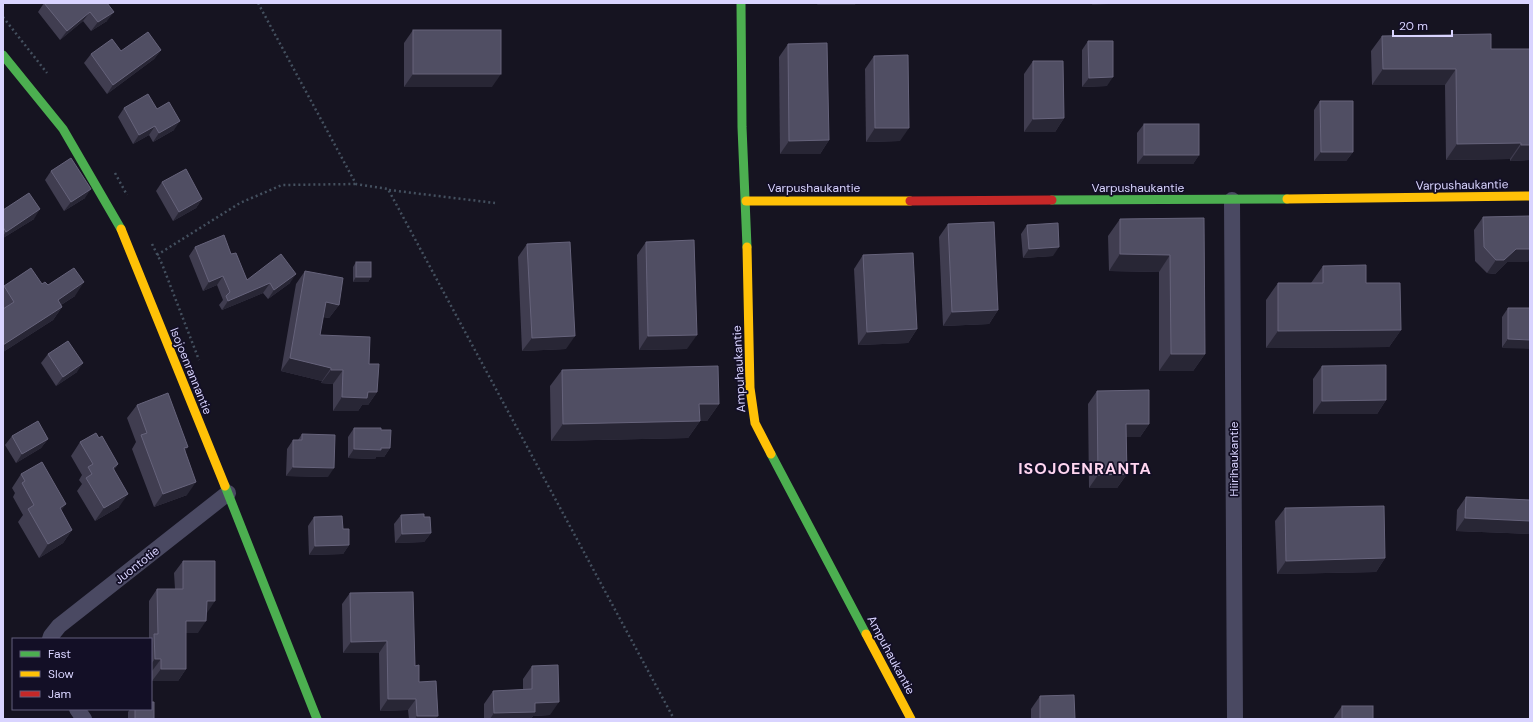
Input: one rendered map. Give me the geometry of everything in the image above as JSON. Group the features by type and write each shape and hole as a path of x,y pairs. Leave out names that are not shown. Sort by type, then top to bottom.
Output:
{"street":[{"name":"Ampuhaukantie","path":"741,3 742,127 746,201 750,388 755,423 911,719"},
{"name":"Isojoenrannantie","path":"3,55 63,129 121,229 228,493 317,719"},
{"name":"Varpushaukantie","path":"746,201 1232,200 1530,196"},
{"name":"Hiirihaukantie","path":"1232,200 1235,719"},
{"name":"Juontotie","path":"50,638 59,626 228,493"},
{"path":"78,710 84,719"}],"path":[{"path":"258,3 356,184"},
{"path":"157,255 240,203 282,186 356,184 388,190 495,203"},
{"path":"388,190 674,719"}],"building":[{"path":"44,3 107,3 114,12 98,22 90,12 67,31"},
{"path":"413,30 501,30 501,74 413,74"},
{"path":"148,32 161,50 113,85 91,54 112,39 121,51"},
{"path":"1491,34 1491,49 1530,49 1530,145 1521,145 1521,143 1457,144 1456,69 1383,69 1382,36"},
{"path":"1088,41 1113,41 1113,77 1089,78"},
{"path":"827,43 829,140 789,141 788,44"},
{"path":"908,55 909,128 875,128 874,56"},
{"path":"1033,61 1063,61 1064,118 1033,119"},
{"path":"148,94 157,109 169,102 180,121 159,133 155,126 139,135 124,108"},
{"path":"1320,101 1353,101 1353,152 1321,152"},
{"path":"1144,124 1199,124 1199,155 1144,155"},
{"path":"71,158 91,189 71,202 51,171"},
{"path":"186,169 202,199 179,212 162,182"},
{"path":"29,193 40,209 6,232 3,227 3,210"},
{"path":"1530,216 1530,249 1516,249 1504,260 1496,260 1484,247 1483,217"},
{"path":"1204,218 1205,354 1171,354 1170,255 1120,254 1120,219"},
{"path":"994,222 998,310 952,312 948,224"},
{"path":"1058,223 1059,247 1029,249 1027,225"},
{"path":"224,235 231,254 236,253 247,280 281,254 296,274 274,290 270,283 228,301 226,296 230,292 223,276 209,282 195,247"},
{"path":"694,240 697,335 648,336 646,242"},
{"path":"570,242 575,336 532,338 527,244"},
{"path":"913,253 917,329 867,332 863,255"},
{"path":"356,262 371,262 371,277 356,277"},
{"path":"1366,265 1366,283 1400,283 1401,330 1278,331 1278,283 1323,283 1323,266"},
{"path":"31,268 42,284 45,282 48,285 74,268 84,282 58,300 62,307 3,345 3,309 14,302 4,286"},
{"path":"305,271 343,278 339,305 326,302 320,335 370,337 369,364 379,364 377,392 368,392 367,398 342,397 343,370 331,370 331,368 290,358"},
{"path":"1508,308 1530,308 1530,340 1508,339"},
{"path":"68,341 83,363 63,377 48,354"},
{"path":"1386,365 1386,400 1322,401 1322,366"},
{"path":"718,366 719,404 699,404 700,421 563,424 562,370"},
{"path":"1149,390 1149,424 1126,424 1127,474 1098,475 1097,391"},
{"path":"168,393 188,447 184,448 196,482 163,494 141,435 147,433 137,405"},
{"path":"38,421 48,439 22,454 12,436"},
{"path":"354,428 381,428 381,430 391,430 390,448 381,448 381,450 354,449"},
{"path":"96,433 99,438 102,436 118,464 113,468 128,494 104,508 86,478 92,474 88,467 93,464 80,442"},
{"path":"302,434 335,435 334,468 293,467 293,440 302,440"},
{"path":"42,462 66,504 60,508 72,530 48,544 28,509 34,505 22,483 25,481 21,474"},
{"path":"1466,497 1530,500 1530,521 1465,518"},
{"path":"1384,506 1385,558 1286,561 1285,508"},
{"path":"424,514 424,517 430,517 431,533 402,534 401,515"},
{"path":"342,516 343,529 349,529 349,545 315,546 314,517"},
{"path":"183,561 215,561 215,601 207,601 206,621 186,621 186,669 161,669 161,659 155,659 154,634 158,634 157,589 183,589"},
{"path":"413,592 415,666 419,665 419,682 436,681 438,716 417,716 416,699 388,699 387,641 351,642 350,593"},
{"path":"558,665 559,702 535,703 535,712 494,713 493,691 532,689 532,666"},
{"path":"1074,695 1075,719 1040,719 1040,696"},
{"path":"152,702 154,702 154,719 135,719 135,710 152,710"},
{"path":"1342,706 1373,706 1373,719 1342,719"}],"traffic: fast":[{"path":"741,3 742,127 747,247"},
{"path":"3,55 63,129 121,229"},
{"path":"1052,200 1287,199"},
{"path":"771,454 866,634"},
{"path":"225,486 317,719"}],"traffic: slow":[{"path":"1287,199 1530,196"},
{"path":"746,201 910,201"},
{"path":"121,229 225,486"},
{"path":"747,247 750,388 755,423 771,454"},
{"path":"866,634 911,719"}],"traffic: jam":[{"path":"910,201 1052,200"}],"district":[{"name":"ISOJOENRANTA","path":"1085,468"}]}
